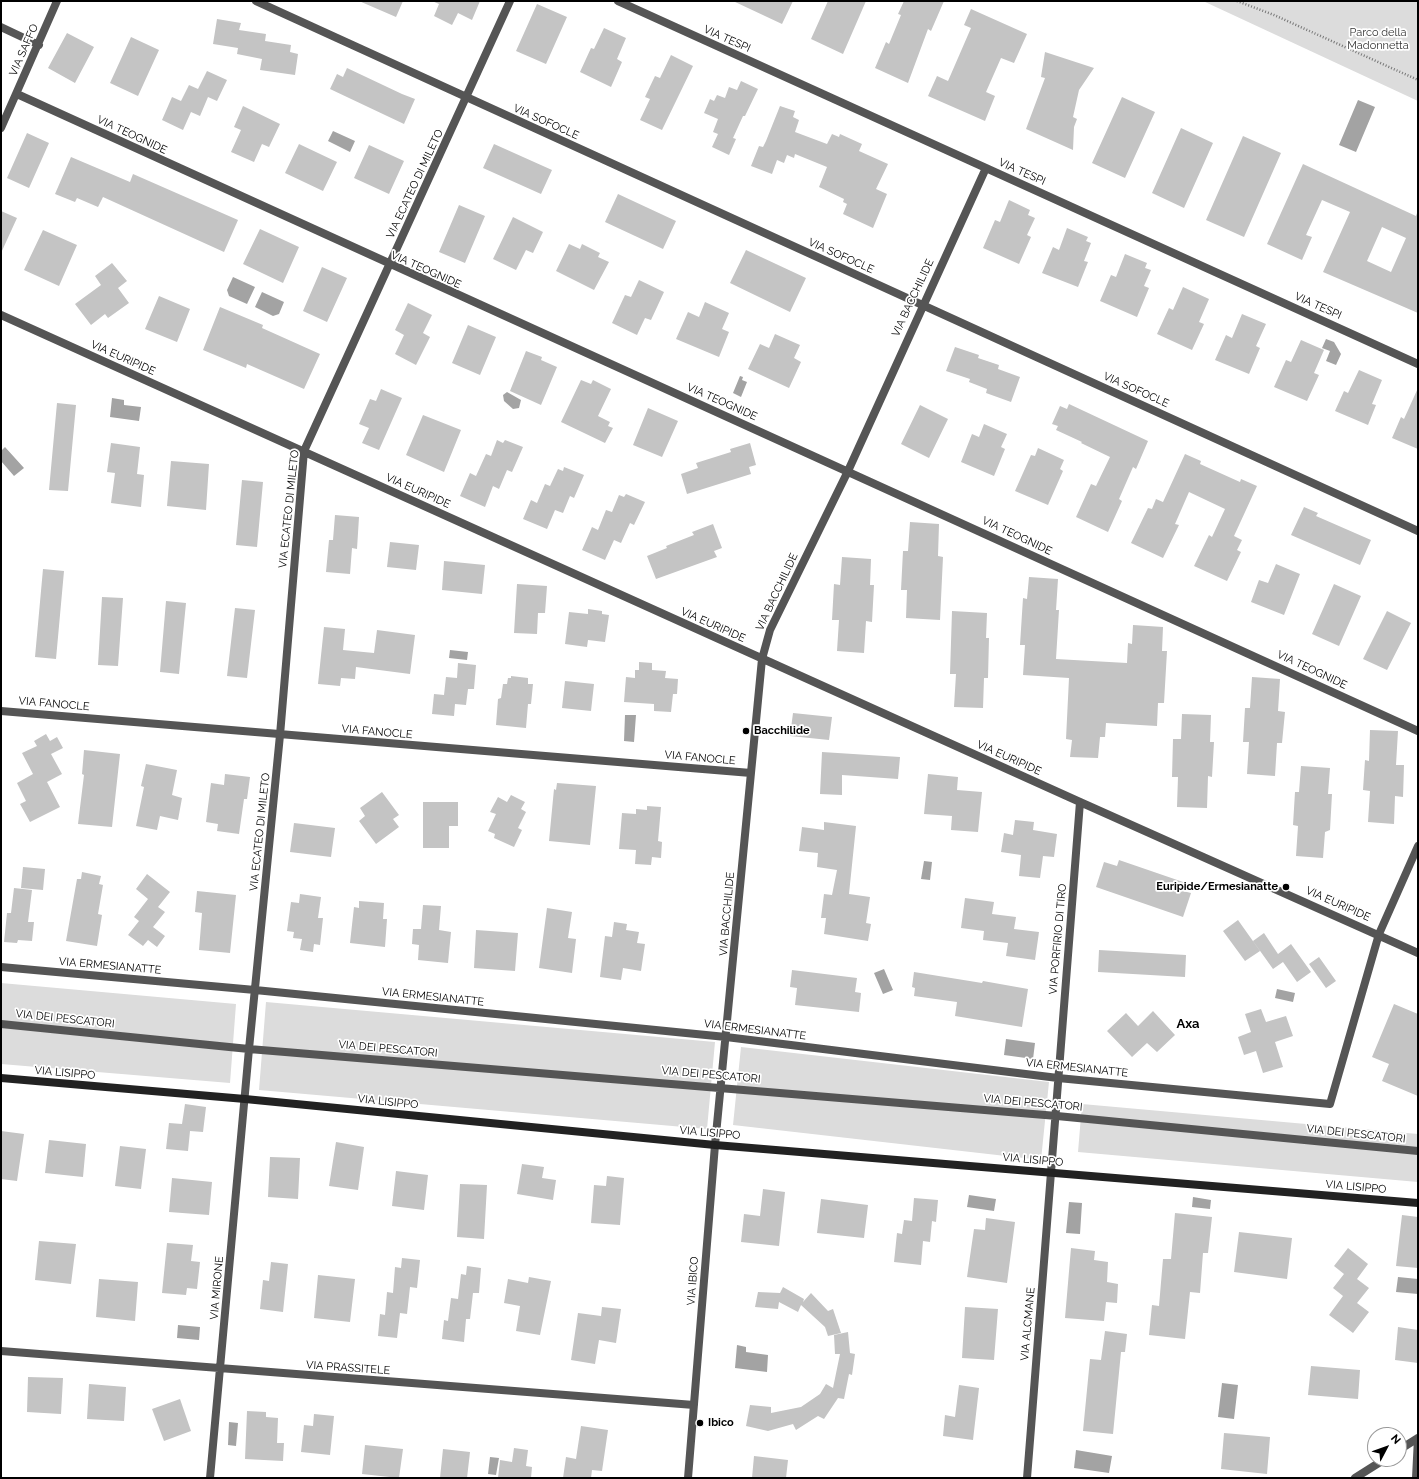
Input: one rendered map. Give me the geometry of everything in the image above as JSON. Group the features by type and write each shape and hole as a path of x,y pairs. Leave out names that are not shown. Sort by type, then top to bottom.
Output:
{"street":[{"name":"VIA SAFFO","path":"1,128 57,1"},
{"name":"VIA SOFOCLE","path":"256,1 1418,531"},
{"name":"VIA ECATEO DI MILETO","path":"249,1049 280,735 304,451 467,98 510,1"},
{"name":"VIA TESPI","path":"618,1 1418,364"},
{"path":"1,27 39,44"},
{"name":"VIA TEOGNIDE","path":"17,94 390,265 848,470 1418,730"},
{"name":"VIA BACCHILIDE","path":"722,1087 762,659 770,630 848,470 922,305 986,168"},
{"name":"VIA EURIPIDE","path":"1,315 1080,802 1379,934 1418,953"},
{"name":"VIA FANOCLE","path":"1,711 751,773"},
{"name":"VIA PORFIRIO DI TIRO","path":"1056,1116 1080,802"},
{"path":"1379,934 1418,846"},
{"name":"VIA ERMESIANATTE","path":"1,967 255,990 726,1037 1058,1078 1330,1104 1379,934"},
{"name":"VIA DEI PESCATORI","path":"1,1024 249,1049 722,1087 1056,1116 1418,1151"},
{"name":"VIA MIRONE","path":"210,1478 249,1049"},
{"name":"VIA LISIPPO","path":"1,1078 245,1099 715,1145 1418,1203"},
{"name":"VIA IBICO","path":"688,1478 715,1145 722,1087"},
{"name":"VIA ALCMANE","path":"1027,1478 1056,1116"},
{"name":"VIA PRASSITELE","path":"1,1351 694,1405"},
{"path":"1407,1445 1418,1438"},
{"path":"1416,1478 1418,1438"},
{"path":"1355,1478 1372,1467"}],"path":[{"path":"1237,1 1274,15 1418,80"}],"green space":[{"name":"Parco della Madonnetta","path":"1203,1 1418,1 1418,101"},
{"path":"1,983 236,1004 230,1083 1,1064"},
{"path":"266,1002 715,1042 707,1129 259,1090"},
{"path":"741,1047 1049,1082 1041,1160 733,1125"},
{"path":"1082,1104 1418,1134 1418,1182 1078,1152"}],"shaded area":[{"path":"1358,100 1375,107 1356,152 1339,145"},
{"path":"333,131 355,141 350,152 328,141"},
{"path":"233,277 255,287 247,304 229,296 227,290"},
{"path":"262,292 284,302 279,314 273,316 255,307"},
{"path":"1326,339 1334,342 1341,354 1336,365 1326,361 1330,351 1322,348"},
{"path":"740,376 743,377 742,380 747,382 741,397 733,393"},
{"path":"507,392 521,400 519,408 513,409 504,401 503,395"},
{"path":"112,398 124,400 124,405 141,407 139,421 110,417"},
{"path":"5,447 24,468 14,476 1,461 1,451"},
{"path":"450,650 468,652 467,660 449,658"},
{"path":"625,715 636,715 634,742 624,741"},
{"path":"924,861 932,862 930,880 921,879"},
{"path":"884,969 893,990 883,994 874,973"},
{"path":"1277,989 1295,993 1293,1002 1275,998"},
{"path":"1006,1039 1035,1043 1033,1059 1004,1055"},
{"path":"969,1195 996,1199 994,1211 967,1207"},
{"path":"1193,1197 1211,1200 1210,1209 1192,1207"},
{"path":"1069,1202 1082,1203 1080,1234 1066,1233"},
{"path":"1398,1277 1418,1279 1418,1294 1396,1292"},
{"path":"178,1325 200,1327 199,1340 177,1338"},
{"path":"737,1345 746,1347 746,1352 768,1355 767,1372 735,1368"},
{"path":"1222,1383 1238,1385 1234,1419 1218,1417"},
{"path":"229,1422 238,1423 236,1446 228,1445"},
{"path":"1076,1450 1112,1456 1109,1473 1074,1468"},
{"path":"490,1457 499,1458 496,1475 488,1474"}],"building":[{"path":"359,1 403,1 396,17"},
{"path":"432,1 480,1 472,20 458,13 452,25 434,16 439,4"},
{"path":"733,1 793,1 782,24"},
{"path":"828,1 866,1 843,54 811,39"},
{"path":"904,1 944,1 931,31 928,29 908,83 875,68 886,42 889,44 901,15 898,14"},
{"path":"537,4 567,17 546,64 516,51"},
{"path":"971,9 1027,34 1014,63 1001,58 986,92 995,96 985,121 928,96 937,76 948,81 971,28 964,25"},
{"path":"217,19 241,23 239,30 266,34 265,41 291,45 290,52 298,54 295,75 260,70 262,59 237,54 238,48 213,44"},
{"path":"604,28 626,38 617,59 622,62 611,87 580,72 591,48 594,49"},
{"path":"67,33 94,47 75,83 48,68"},
{"path":"131,37 159,50 138,96 110,83"},
{"path":"1045,52 1094,68 1079,90 1073,117 1077,119 1074,127 1073,150 1026,129 1045,78 1041,77"},
{"path":"671,55 693,66 662,130 640,120 650,99 645,97 655,76 660,78"},
{"path":"347,68 415,99 404,124 330,89 337,74 343,77"},
{"path":"207,71 227,80 217,101 208,97 200,116 191,112 183,130 162,120 172,97 181,101 189,85 198,89"},
{"path":"741,81 758,89 733,138 736,139 729,155 712,147 718,134 713,132 718,119 704,113 710,99 714,101 717,95 725,98 729,87 737,90"},
{"path":"1122,97 1155,112 1125,178 1092,163"},
{"path":"243,106 280,124 269,147 262,144 254,162 231,152 241,130 234,127"},
{"path":"780,106 795,111 793,117 799,120 795,132 827,144 832,134 839,137 840,134 862,144 859,151 888,164 876,189 887,194 873,228 843,214 847,204 843,202 844,199 819,187 827,167 795,154 794,158 787,155 784,163 777,160 772,174 751,166 759,146 763,147 766,141"},
{"path":"1181,128 1213,143 1184,208 1152,193"},
{"path":"27,133 49,143 29,188 7,178"},
{"path":"1243,136 1281,153 1244,237 1206,220"},
{"path":"299,144 337,162 323,191 285,173"},
{"path":"494,144 552,170 541,194 483,168"},
{"path":"369,145 404,161 389,194 354,178"},
{"path":"71,157 130,182 133,174 238,220 224,252 103,197 98,207 77,198 75,202 55,194"},
{"path":"1303,164 1416,216 1418,210 1418,313 1323,272 1350,212 1322,200 1306,235 1312,237 1302,260 1267,244","holes":["1382,227 1406,238 1391,272 1367,261"]},
{"path":"618,194 676,221 663,249 605,222"},
{"path":"1009,200 1030,210 1028,215 1035,218 1027,235 1031,237 1019,264 983,248 995,220 1000,222"},
{"path":"459,205 485,216 465,263 439,252"},
{"path":"1,211 17,218 1,253"},
{"path":"513,217 543,232 533,253 526,250 516,270 493,259"},
{"path":"1067,228 1088,237 1086,241 1091,243 1084,261 1088,262 1078,287 1042,273 1053,247 1059,250"},
{"path":"260,229 299,247 283,283 243,264"},
{"path":"43,230 77,245 59,286 24,270"},
{"path":"569,244 580,249 582,244 600,253 598,257 609,262 594,290 556,271"},
{"path":"746,250 806,278 790,312 730,283"},
{"path":"1125,254 1147,263 1145,268 1151,270 1144,286 1149,288 1137,317 1100,301 1111,275 1116,277"},
{"path":"112,263 127,281 118,288 129,303 108,318 105,314 91,325 75,304 101,285 95,276"},
{"path":"322,267 347,278 327,322 303,311"},
{"path":"639,280 664,292 651,320 645,318 637,335 612,323 625,295 631,297"},
{"path":"1183,287 1209,299 1199,322 1204,324 1192,350 1157,334 1169,308 1173,310"},
{"path":"159,296 190,309 177,342 145,329"},
{"path":"705,302 729,313 722,329 729,332 719,357 676,339 688,312 699,317"},
{"path":"408,303 432,315 423,333 430,337 416,365 395,354 404,335 395,330"},
{"path":"220,307 263,325 262,328 320,354 304,389 247,364 246,368 203,350"},
{"path":"1242,314 1266,324 1256,346 1260,348 1249,374 1215,360 1226,335 1232,338"},
{"path":"468,325 496,337 480,375 452,363"},
{"path":"775,334 800,345 794,358 801,362 789,388 748,369 760,344 769,348"},
{"path":"1301,340 1324,350 1314,373 1319,375 1307,401 1274,387 1286,360 1291,362"},
{"path":"955,347 979,355 978,358 999,365 998,369 1020,377 1011,402 986,393 987,389 969,382 970,379 946,371"},
{"path":"526,351 542,357 541,360 557,367 541,405 510,391"},
{"path":"1359,370 1382,380 1372,404 1376,405 1368,425 1335,411 1344,391 1348,393"},
{"path":"581,380 591,384 593,380 611,389 598,416 610,422 608,426 613,428 605,443 561,422"},
{"path":"1418,388 1418,449 1392,438 1401,417 1404,419"},
{"path":"381,389 402,398 379,450 362,443 369,428 359,424 370,399 376,401"},
{"path":"57,403 76,405 68,491 49,490"},
{"path":"1069,404 1148,441 1136,469 1133,467 1119,499 1122,501 1108,532 1076,517 1091,484 1096,486 1110,457 1056,430 1058,426 1052,424 1060,406 1067,409"},
{"path":"920,405 948,419 929,458 901,444"},
{"path":"648,408 678,421 662,457 633,445"},
{"path":"423,415 461,430 444,472 406,455"},
{"path":"984,424 1007,434 1001,447 1005,449 994,476 961,462 972,434 979,437"},
{"path":"497,440 503,443 505,440 523,447 512,472 507,470 499,489 493,486 485,507 460,496 470,473 476,476 486,454 491,456"},
{"path":"111,443 140,447 137,474 144,475 141,507 111,503 115,473 107,472"},
{"path":"750,443 756,465 749,467 751,474 687,494 681,474 698,468 696,463 731,452 730,449"},
{"path":"1038,448 1064,460 1060,469 1063,471 1048,505 1015,491 1031,455 1035,456"},
{"path":"1185,454 1201,461 1200,464 1240,482 1241,479 1257,486 1234,536 1242,540 1237,550 1241,552 1227,581 1194,566 1209,535 1212,537 1225,509 1189,492 1175,524 1179,525 1163,558 1131,543 1148,508 1152,509 1156,499 1163,502"},
{"path":"171,461 209,464 206,510 167,506"},
{"path":"564,467 584,475 574,498 570,496 563,513 555,510 547,529 523,519 531,500 537,503 545,484 550,486 558,469 563,471"},
{"path":"242,480 263,482 257,547 236,545"},
{"path":"626,494 645,502 634,525 630,523 621,543 614,540 605,560 582,550 592,527 598,530 606,510 612,512 619,495 624,497"},
{"path":"1304,507 1318,513 1316,516 1371,540 1360,565 1291,535"},
{"path":"335,515 359,517 357,549 352,548 350,574 326,572 329,540 333,540"},
{"path":"910,522 939,524 938,556 943,557 940,620 906,618 907,590 901,590 903,551 908,551"},
{"path":"713,524 722,548 714,551 717,557 656,579 647,556 667,548 666,546 694,535 692,532"},
{"path":"390,542 419,545 416,570 387,567"},
{"path":"842,557 871,559 870,585 874,585 872,622 866,621 864,653 837,651 839,620 832,620 834,584 840,585"},
{"path":"444,561 485,565 482,594 442,590"},
{"path":"1276,564 1300,574 1284,615 1251,602 1259,580 1268,583"},
{"path":"43,569 64,571 56,659 35,657"},
{"path":"1029,577 1058,579 1056,610 1059,610 1056,659 1127,663 1128,643 1132,644 1133,625 1163,627 1162,651 1167,651 1164,703 1158,703 1157,726 1106,723 1105,737 1100,737 1098,758 1070,757 1072,740 1066,739 1069,678 1023,675 1025,645 1020,645 1023,598 1027,599"},
{"path":"517,584 547,586 545,613 538,613 537,634 514,633"},
{"path":"1334,584 1361,596 1339,646 1312,634"},
{"path":"102,597 123,598 118,666 98,665"},
{"path":"166,601 186,603 179,674 160,672"},
{"path":"235,608 255,610 247,678 227,676"},
{"path":"588,609 602,611 602,614 609,615 605,642 588,640 587,647 565,644 569,612 588,614"},
{"path":"952,611 987,613 986,638 989,638 988,678 984,678 983,708 954,707 956,674 950,674"},
{"path":"1387,611 1411,623 1387,670 1363,659"},
{"path":"324,627 345,629 343,650 374,653 377,630 415,635 410,674 356,667 355,679 341,678 340,686 318,684"},
{"path":"639,662 652,663 652,670 666,671 665,678 678,679 677,694 673,694 671,712 654,711 654,704 624,702 626,677 635,678 635,670 639,670"},
{"path":"458,663 476,665 474,689 468,689 466,705 455,704 454,716 432,714 434,694 444,695 446,677 457,678"},
{"path":"511,676 528,678 528,684 533,684 531,704 528,704 526,728 496,725 498,699 501,698 503,684 507,684 508,678 511,678"},
{"path":"1252,677 1280,679 1278,711 1285,712 1282,743 1277,743 1275,776 1247,774 1249,742 1243,742 1245,708 1250,708"},
{"path":"565,681 594,684 591,711 562,708"},
{"path":"793,713 832,717 829,740 790,736"},
{"path":"1182,714 1211,715 1210,742 1214,742 1212,777 1208,776 1207,808 1177,807 1178,777 1172,777 1173,739 1181,739"},
{"path":"1370,730 1398,731 1396,765 1404,765 1403,797 1395,796 1394,824 1368,822 1370,791 1363,790 1365,760 1369,761"},
{"path":"46,734 50,741 57,737 63,748 51,754 62,774 47,782 60,807 30,822 20,804 26,801 17,783 33,774 22,753 37,746 34,741"},
{"path":"84,750 120,754 112,827 78,824 84,775 82,774"},
{"path":"822,752 900,757 898,779 842,775 842,795 820,794"},
{"path":"146,764 177,770 172,795 182,798 178,820 160,816 157,830 136,826 144,787 141,786"},
{"path":"1301,766 1330,768 1328,794 1332,794 1330,830 1325,832 1323,858 1296,856 1298,826 1293,825 1295,792 1299,792"},
{"path":"225,774 250,777 247,799 244,799 239,834 217,831 218,824 206,822 211,783 224,785"},
{"path":"928,774 958,777 957,790 982,792 978,832 951,830 952,816 924,814"},
{"path":"557,783 596,786 590,845 549,841 554,789 556,790"},
{"path":"382,792 399,815 393,819 399,827 376,844 359,821 365,816 360,808"},
{"path":"511,795 525,802 521,809 526,812 518,828 522,830 514,847 494,838 495,834 488,831 496,814 490,812 498,797 507,802"},
{"path":"423,802 458,802 458,826 449,826 449,848 423,848"},
{"path":"647,806 661,807 658,841 662,842 661,858 652,857 651,865 635,864 636,850 619,849 622,813 636,814 636,809 647,810"},
{"path":"1015,820 1034,822 1033,830 1057,834 1054,857 1043,856 1040,878 1019,876 1021,855 1001,852 1004,833 1013,835"},
{"path":"824,822 856,826 849,894 870,897 866,923 871,924 868,941 824,934 826,918 821,918 824,894 832,895 837,870 817,867 818,853 799,851 802,827 824,830"},
{"path":"294,823 335,828 331,857 290,852"},
{"path":"1119,860 1186,883 1183,891 1191,893 1183,917 1096,887 1104,862 1117,866"},
{"path":"23,867 45,869 43,890 21,888"},
{"path":"82,872 101,876 99,884 103,885 98,914 102,915 97,946 66,941 77,879 81,879"},
{"path":"147,874 170,892 158,907 165,912 153,927 165,936 157,947 148,940 143,946 128,935 139,921 134,917 148,899 136,889"},
{"path":"14,888 32,890 28,922 34,922 32,941 18,940 17,943 4,942 7,913 11,913"},
{"path":"197,891 236,895 230,953 199,950 202,913 195,912"},
{"path":"300,894 321,897 318,918 323,918 320,945 314,944 313,952 300,950 302,939 293,938 294,932 287,931 291,902 299,903"},
{"path":"965,898 994,902 992,914 1016,917 1014,929 1039,932 1035,960 1006,956 1008,943 983,940 984,931 961,928"},
{"path":"359,901 384,903 383,919 387,919 385,947 350,943 354,907 359,908"},
{"path":"423,905 441,906 439,930 451,932 448,963 418,960 419,945 412,944 413,929 421,929"},
{"path":"547,908 572,912 568,938 576,939 572,973 539,968"},
{"path":"1238,920 1260,951 1245,961 1223,931"},
{"path":"614,922 627,924 626,930 639,932 637,943 645,944 641,971 623,968 621,980 600,977 605,936 612,937"},
{"path":"476,930 518,933 515,971 474,968"},
{"path":"1264,933 1278,954 1291,944 1311,972 1297,982 1283,962 1273,969 1253,941"},
{"path":"1099,950 1186,955 1185,977 1098,972"},
{"path":"1319,957 1336,981 1326,988 1309,964"},
{"path":"792,970 857,978 855,992 861,993 859,1012 795,1005 797,988 790,987"},
{"path":"914,972 982,983 983,981 1028,989 1022,1027 955,1016 957,1002 914,996 915,988 912,987"},
{"path":"1394,1004 1418,1014 1418,1096 1382,1081 1389,1064 1372,1057"},
{"path":"1261,1009 1266,1022 1286,1016 1293,1036 1275,1042 1283,1067 1263,1073 1256,1051 1244,1055 1238,1037 1251,1032 1245,1014"},
{"path":"1153,1011 1175,1035 1157,1052 1147,1043 1132,1057 1107,1031 1126,1013 1138,1026"},
{"path":"185,1104 206,1107 203,1132 190,1131 188,1151 166,1149 169,1123 182,1124"},
{"path":"1,1131 24,1134 17,1181 1,1179"},
{"path":"49,1140 86,1144 83,1177 45,1173"},
{"path":"336,1142 364,1147 358,1190 329,1186"},
{"path":"120,1146 146,1149 141,1189 115,1186"},
{"path":"270,1157 300,1158 298,1199 268,1197"},
{"path":"522,1164 544,1167 542,1178 556,1180 553,1200 517,1194"},
{"path":"396,1171 428,1175 424,1210 392,1206"},
{"path":"607,1176 624,1178 620,1225 591,1223 594,1185 606,1186"},
{"path":"172,1178 212,1182 209,1215 169,1212"},
{"path":"460,1184 487,1185 484,1239 457,1237"},
{"path":"763,1189 785,1192 779,1246 741,1242 744,1214 760,1216"},
{"path":"914,1198 938,1200 936,1222 932,1221 930,1242 923,1241 921,1265 894,1262 897,1233 902,1234 904,1220 912,1221"},
{"path":"821,1199 868,1205 864,1238 817,1233"},
{"path":"1175,1213 1212,1217 1208,1253 1203,1253 1200,1293 1190,1292 1185,1339 1149,1335 1152,1305 1159,1306 1163,1259 1171,1259"},
{"path":"1402,1215 1418,1217 1418,1268 1396,1266"},
{"path":"986,1218 1015,1222 1007,1283 967,1277 974,1229 985,1230"},
{"path":"1239,1232 1292,1238 1287,1279 1234,1272"},
{"path":"39,1241 76,1244 71,1284 35,1280"},
{"path":"167,1243 193,1245 191,1261 200,1262 197,1289 187,1288 186,1295 162,1293"},
{"path":"1071,1248 1095,1251 1094,1260 1108,1262 1107,1282 1118,1284 1117,1303 1106,1302 1104,1321 1065,1318"},
{"path":"1348,1248 1368,1264 1357,1279 1369,1288 1357,1303 1369,1312 1353,1333 1329,1315 1343,1296 1333,1288 1344,1274 1334,1266"},
{"path":"402,1258 420,1260 417,1288 410,1287 407,1314 400,1313 397,1338 378,1336 380,1314 385,1315 387,1292 393,1293 395,1267 401,1268"},
{"path":"271,1262 288,1264 283,1312 260,1309 263,1280 269,1281"},
{"path":"467,1266 481,1268 479,1293 473,1293 470,1319 466,1319 464,1342 442,1339 444,1320 448,1321 451,1298 458,1299 461,1274 466,1275"},
{"path":"318,1275 355,1279 350,1322 314,1318"},
{"path":"529,1277 551,1281 540,1335 516,1331 520,1306 504,1303 508,1279 528,1283"},
{"path":"99,1279 138,1282 135,1321 96,1317"},
{"path":"783,1287 804,1299 803,1302 811,1293 828,1311 833,1309 841,1333 828,1336 825,1327 801,1305 798,1312 779,1302 778,1309 755,1307 758,1292 780,1293"},
{"path":"602,1307 621,1309 616,1343 599,1340 595,1364 571,1360 578,1313 601,1316"},
{"path":"965,1307 998,1309 994,1360 962,1358"},
{"path":"1398,1327 1418,1330 1418,1363 1395,1360"},
{"path":"1105,1331 1127,1334 1125,1352 1121,1352 1113,1434 1083,1431 1090,1359 1101,1360"},
{"path":"848,1332 850,1353 855,1354 852,1375 849,1374 844,1399 838,1398 824,1419 818,1416 796,1430 793,1424 768,1431 746,1426 750,1405 771,1407 771,1413 801,1407 820,1394 826,1384 833,1388 840,1354 835,1354 834,1335"},
{"path":"1311,1366 1360,1370 1358,1399 1308,1395"},
{"path":"28,1377 63,1378 61,1414 27,1412"},
{"path":"89,1384 126,1387 124,1421 87,1419"},
{"path":"959,1385 979,1388 973,1440 943,1436 945,1415 955,1417"},
{"path":"180,1399 191,1431 164,1441 152,1409"},
{"path":"247,1411 266,1412 266,1417 278,1418 277,1443 284,1443 283,1461 245,1459"},
{"path":"314,1414 334,1416 330,1455 301,1452 304,1425 313,1426"},
{"path":"581,1426 608,1430 602,1471 592,1470 591,1478 563,1478 566,1457 576,1459"},
{"path":"1224,1433 1270,1437 1267,1474 1221,1469"},
{"path":"365,1445 403,1449 399,1478 362,1474"},
{"path":"514,1448 528,1450 526,1466 532,1467 531,1478 498,1478 500,1460 512,1462"},
{"path":"443,1449 470,1452 467,1478 440,1478"},
{"path":"754,1456 788,1460 786,1478 752,1478"}],"place":[{"name":"Bacchilide","path":"746,731"},
{"name":"Euripide/Ermesianatte","path":"1286,887"},
{"name":"Ibico","path":"700,1423"}],"district":[{"name":"Axa","path":"1188,1024"}]}
